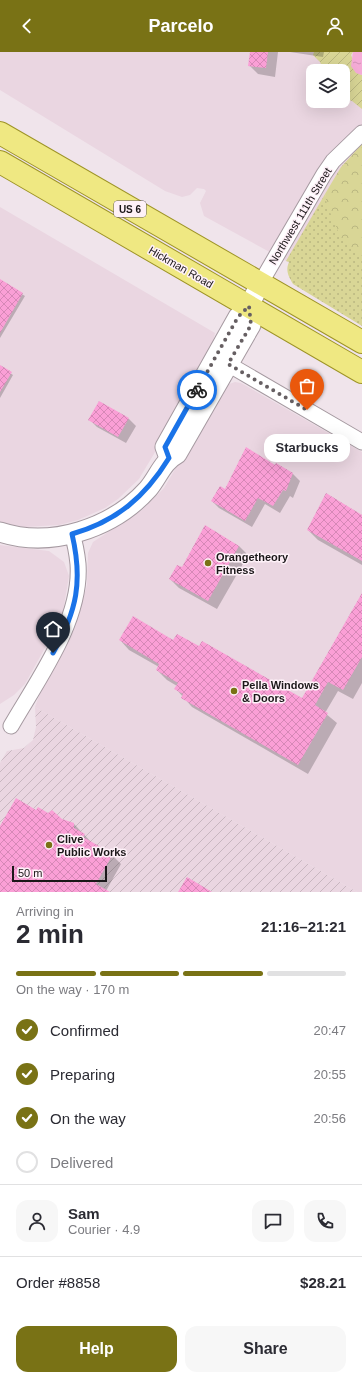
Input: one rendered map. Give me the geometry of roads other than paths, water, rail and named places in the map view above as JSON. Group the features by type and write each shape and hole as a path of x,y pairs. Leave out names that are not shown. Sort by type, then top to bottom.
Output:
{"main road":[{"name":"US 6","path":"0,133 362,342"},
{"name":"Hickman Road","path":"0,162 362,372"}],"street":[{"name":"Northwest 111th Street","path":"169,458 165,447 238,317 249,306 260,284 324,174 333,161 362,133"},
{"path":"0,532 39,537 72,534 89,529 107,520 133,503 148,489 169,458 177,454 251,325 249,306"},
{"path":"228,364 362,442"},
{"path":"11,726 60,640 73,611 78,584 78,564 72,534"}],"water":[{"path":"353,52 362,52 362,75 356,73 351,66"}],"place":[{"name":"Starbucks","path":"307,410"},
{"name":"Orangetheory Fitness","path":"208,563"},
{"name":"Pella Windows & Doors","path":"234,691"},
{"name":"Clive Public Works","path":"49,845"}]}
